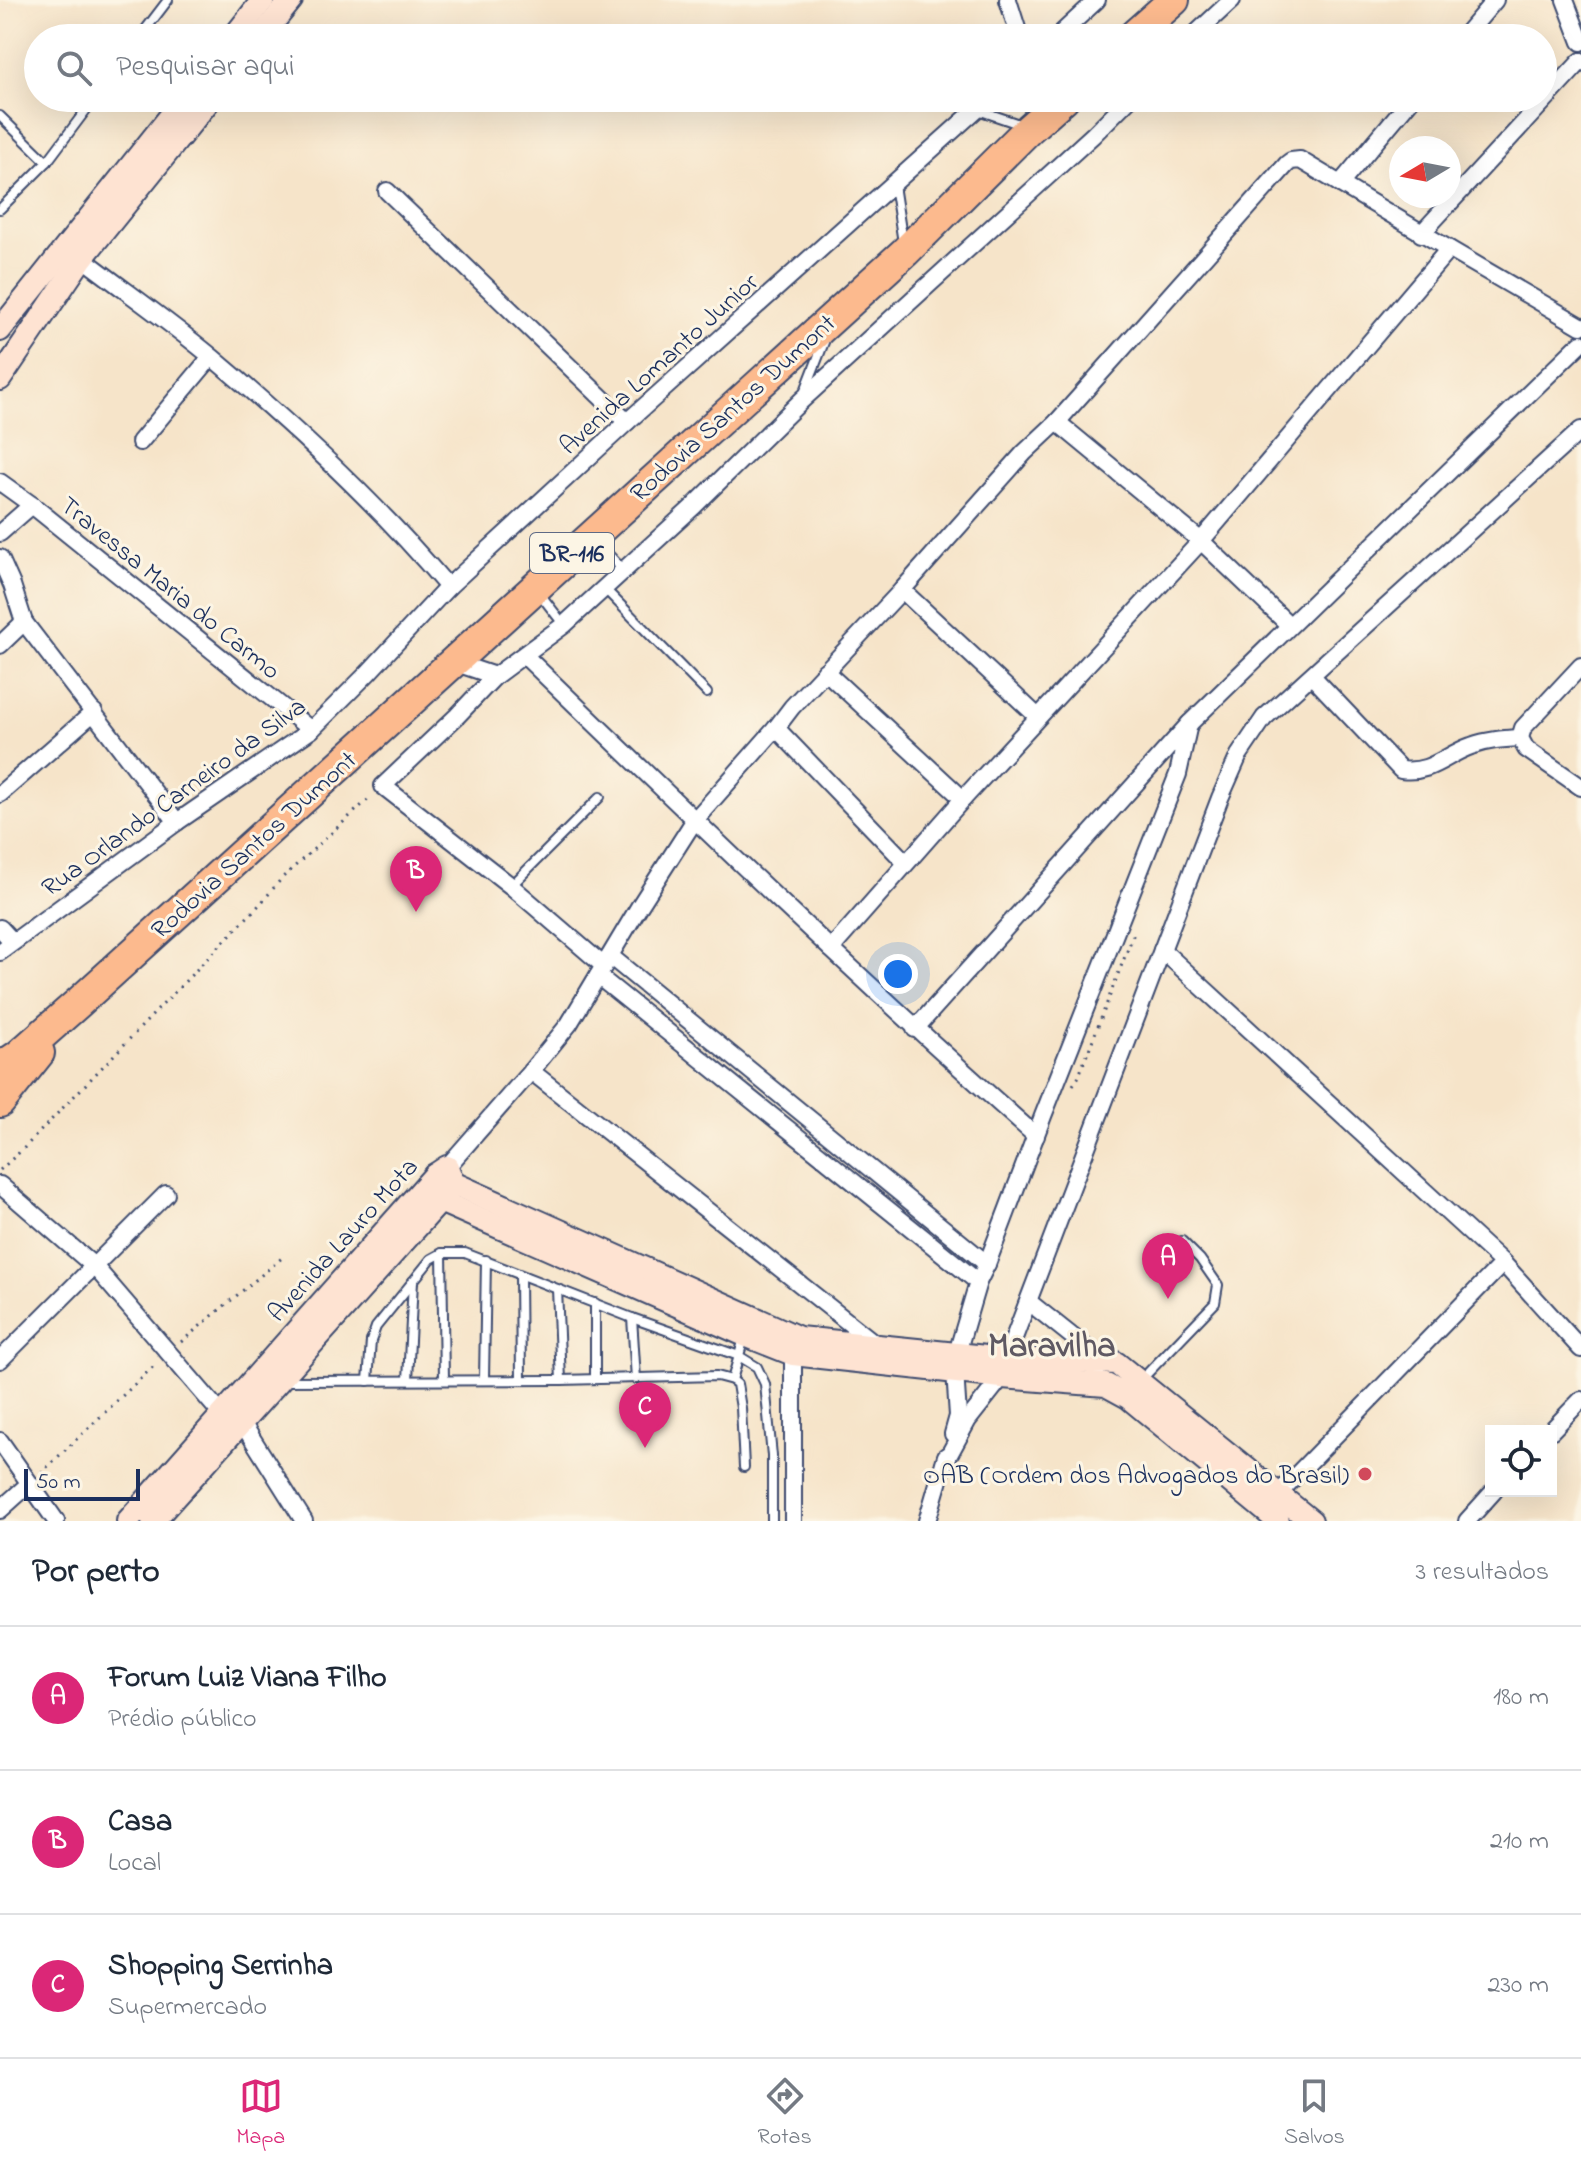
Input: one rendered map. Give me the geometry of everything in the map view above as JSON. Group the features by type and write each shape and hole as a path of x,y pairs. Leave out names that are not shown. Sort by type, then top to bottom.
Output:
{"highway":[{"path":"1147,24 1174,0"},
{"name":"Rodovia Santos Dumont","path":"0,1068 77,1004 905,252 1048,112"},
{"name":"Rodovia Santos Dumont","path":"0,1102 77,1004"}],"street":[{"path":"244,24 263,0"},
{"path":"271,24 291,0"},
{"path":"1008,0 1016,24"},
{"path":"1071,24 1097,0"},
{"path":"1206,24 1232,0"},
{"path":"1475,24 1495,0"},
{"path":"1565,0 1581,42"},
{"path":"1557,87 1581,61"},
{"path":"0,330 174,112"},
{"path":"2,371 82,258 200,112"},
{"name":"Avenida Lomanto Junior","path":"368,673 448,587 627,422 974,112"},
{"path":"978,1282 511,886 383,786 495,676 564,625 694,506 802,400 1116,112"},
{"path":"1340,184 1400,112"},
{"path":"1421,234 1534,112"},
{"path":"1278,1521 1128,1397 1106,1385 1004,1368 796,1346 746,1336 439,1183 569,1024 694,821 792,707 1024,453 1057,422 1287,164 1300,160 1581,326"},
{"path":"387,191 627,422"},
{"path":"831,949 963,799 1201,541 1449,249"},
{"path":"82,258 211,357 321,454 419,553 448,587"},
{"path":"915,1029 1190,723 1581,343"},
{"path":"140,442 211,357"},
{"path":"1057,422 1201,541 1289,625"},
{"path":"944,1464 968,1420 1004,1368 1239,755 1264,718 1581,430"},
{"name":"Travessa Maria do Carmo","path":"0,482 311,730"},
{"path":"0,533 32,505"},
{"path":"0,558 24,622 177,822"},
{"path":"902,590 1038,717"},
{"path":"0,645 24,622"},
{"path":"524,655 694,821 915,1029 1036,1136"},
{"path":"453,662 495,676"},
{"path":"1581,666 1523,728 1520,738 1526,749 1581,787"},
{"path":"825,671 963,799"},
{"name":"Rua Orlando Carneiro da Silva","path":"6,947 177,822 311,730 368,673"},
{"path":"1312,676 1401,770 1428,769 1468,746 1488,740 1520,738"},
{"path":"0,794 94,712"},
{"path":"927,1521 958,1416 956,1362 978,1282 1178,774 1190,723"},
{"path":"776,728 906,863"},
{"path":"0,928 6,947"},
{"path":"1162,950 1503,1263 1581,1349"},
{"path":"604,966 987,1264"},
{"path":"531,1071 877,1345"},
{"name":"Avenida Lauro Mota","path":"128,1521 231,1414 271,1381 439,1183"},
{"path":"0,1185 95,1267 169,1352 231,1414 304,1521"},
{"path":"0,1360 166,1194"},
{"path":"1278,1494 1503,1263"},
{"path":"1029,1302 1088,1349 1106,1385"},
{"path":"796,1346 877,1345 956,1362"},
{"path":"793,1521 796,1346"},
{"path":"1004,1368 1116,1363 1311,1521"},
{"path":"1557,1425 1581,1400"},
{"name":"Avenida Lauro Mota","path":"153,1521 231,1414"},
{"path":"0,1441 56,1521"},
{"path":"0,1510 29,1484"},
{"path":"1467,1521 1489,1497"}],"lane":[{"path":"150,24 168,0"},
{"path":"0,209 47,162 84,112"},
{"path":"999,112 1030,128"},
{"path":"0,116 47,162"},
{"path":"894,184 905,252"},
{"path":"802,400 836,312"},
{"path":"591,536 623,570"},
{"path":"535,587 564,625"},
{"path":"603,587 707,693"},
{"path":"511,886 600,797"},
{"path":"1140,1382 1215,1303 1218,1285 1200,1259 1182,1241"},
{"path":"368,1381 371,1341 376,1327 431,1259 442,1253 465,1253 486,1260 632,1318 746,1336"},
{"path":"442,1253 444,1379"},
{"path":"484,1379 486,1260"},
{"path":"520,1275 521,1380"},
{"path":"408,1380 413,1281"},
{"path":"557,1289 561,1380"},
{"path":"595,1303 595,1379"},
{"path":"632,1318 636,1379"},
{"path":"732,1380 746,1336"},
{"path":"746,1336 765,1384 772,1456 772,1521"},
{"path":"271,1381 717,1376 737,1384 744,1467"}],"path":[{"path":"0,1170 282,878 383,786"},
{"path":"29,1484 169,1352 283,1257"}],"place":[{"name":"Casa","path":"416,912"},
{"name":"Forum Luiz Viana Filho","path":"1168,1299"},
{"name":"Shopping Serrinha","path":"645,1448"},
{"name":"OAB (Ordem dos Advogados do Brasil)","path":"1365,1474"}],"district":[{"name":"Maravilha","path":"1052,1344"}]}
